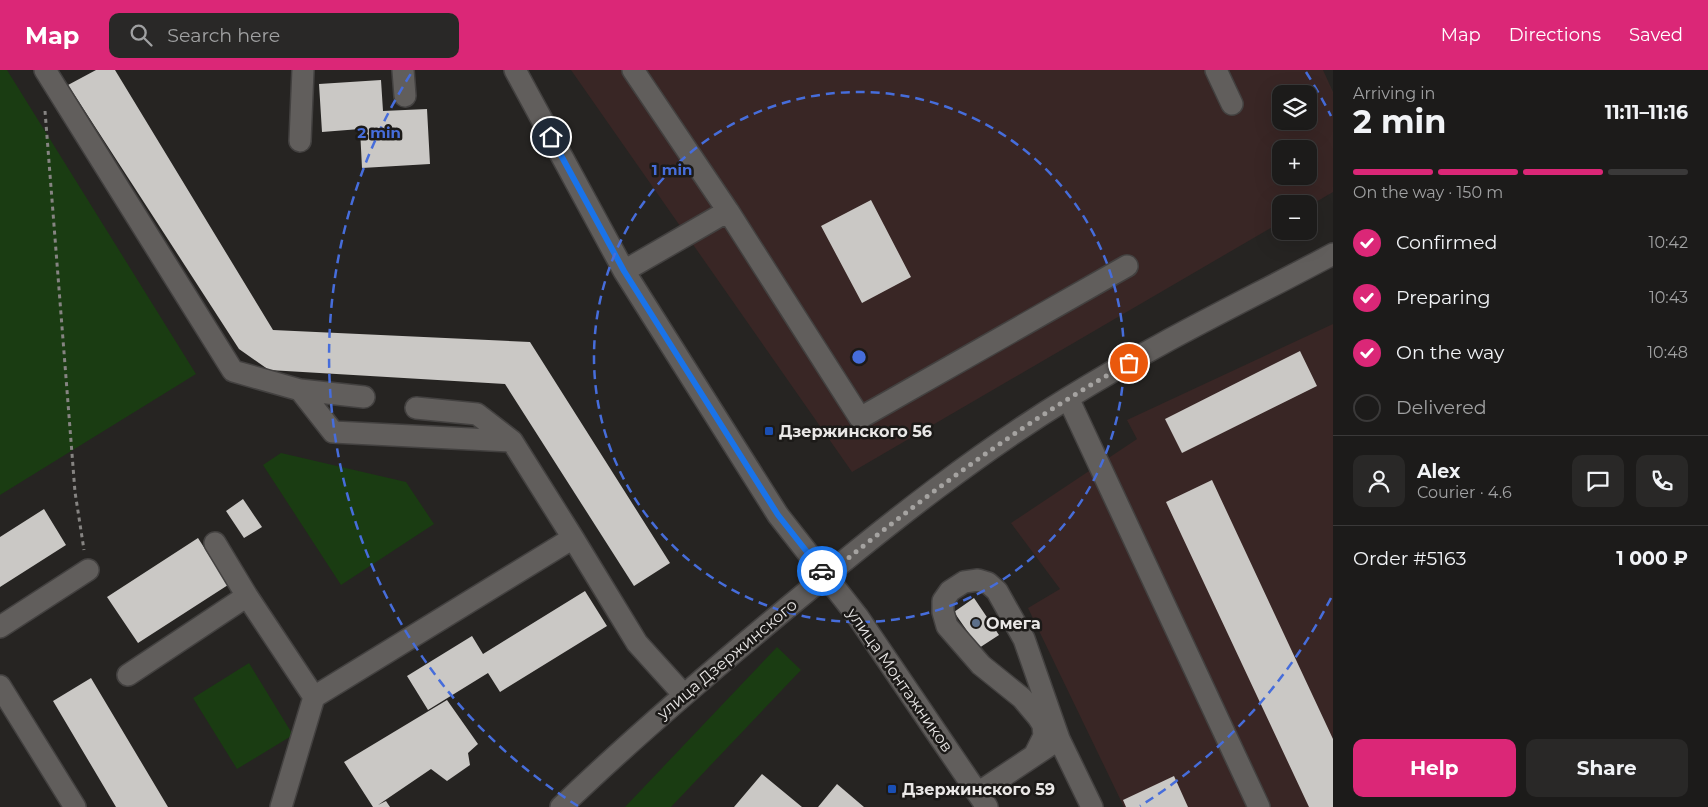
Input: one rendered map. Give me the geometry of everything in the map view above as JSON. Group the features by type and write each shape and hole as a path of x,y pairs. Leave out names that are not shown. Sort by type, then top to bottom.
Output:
{"street":[{"path":"44,70 233,371 300,390 364,397"},
{"path":"300,141 303,70"},
{"path":"403,70 405,96"},
{"name":"улица Монтажников","path":"515,70 624,271 778,515 858,617 982,800"},
{"path":"633,70 728,211 860,418 1127,266"},
{"path":"1216,70 1232,104"},
{"path":"624,271 728,211"},
{"name":"улица Дзержинского","path":"562,807 618,753 684,695 826,576 879,533 1005,440 1068,398 1333,254"},
{"path":"300,390 333,432 512,441"},
{"path":"1068,398 1260,807"},
{"path":"416,408 478,414 512,441 637,643 684,695"},
{"path":"281,807 314,697 573,538"},
{"path":"215,543 247,596 314,697"},
{"path":"0,627 88,570"},
{"path":"1035,754 1044,736 1043,725 1038,717 1022,698 981,665 947,626 943,612 943,600 950,591 964,582 978,580 988,583 996,591 1024,639 1058,738 1092,807"},
{"path":"128,675 247,596"},
{"path":"0,686 75,807"},
{"path":"982,800 1035,754 1058,738"}],"path":[{"path":"44,109 74,492 88,570"}],"shaded area":[{"path":"571,70 1323,70 1333,92 1333,192 1317,201 1317,195 1272,195 1272,227 852,472"},
{"path":"1333,324 1333,807 1124,807 1028,608 1060,589 1011,523 1137,439 1127,420"}],"green space":[{"path":"0,70 7,70 196,374 0,495"},
{"path":"281,453 406,482 434,524 341,585 263,465"},
{"path":"777,647 801,670 671,807 625,807"},
{"path":"249,663 293,735 237,769 193,698"}],"building":[{"path":"96,70 115,70 273,330 530,342 670,563 634,586 505,384 269,370 239,349 68,85"},
{"path":"381,80 383,111 427,109 430,164 362,168 360,129 322,132 319,84"},
{"path":"871,200 911,277 862,303 821,226"},
{"path":"1300,351 1317,386 1182,453 1165,419"},
{"path":"1212,480 1333,739 1333,807 1309,807 1166,502"},
{"path":"243,499 262,527 244,538 226,511"},
{"path":"44,509 66,545 0,587 0,537"},
{"path":"198,538 228,585 138,643 107,597"},
{"path":"585,591 607,626 500,692 488,673 428,710 407,676 472,636 483,654"},
{"name":"Омега","path":"974,598 999,635 979,648 954,612"},
{"path":"91,678 168,807 116,807 53,701"},
{"path":"447,700 478,744 468,753 470,765 447,781 431,769 378,805 386,801 390,807 373,807 344,762"},
{"path":"762,774 802,807 734,807"},
{"path":"1174,776 1188,807 1126,807 1123,800"},
{"path":"837,784 864,807 818,807"}],"way so far":[{"path":"822,571 826,576 879,533 1005,440 1068,398 1129,363"}],"place":[{"name":"Дзержинского 56","path":"769,431"},
{"name":"Омега","path":"976,623"},
{"name":"Дзержинского 59","path":"892,789"}],"route":[{"path":"551,137 624,271 778,515 822,571"}]}
